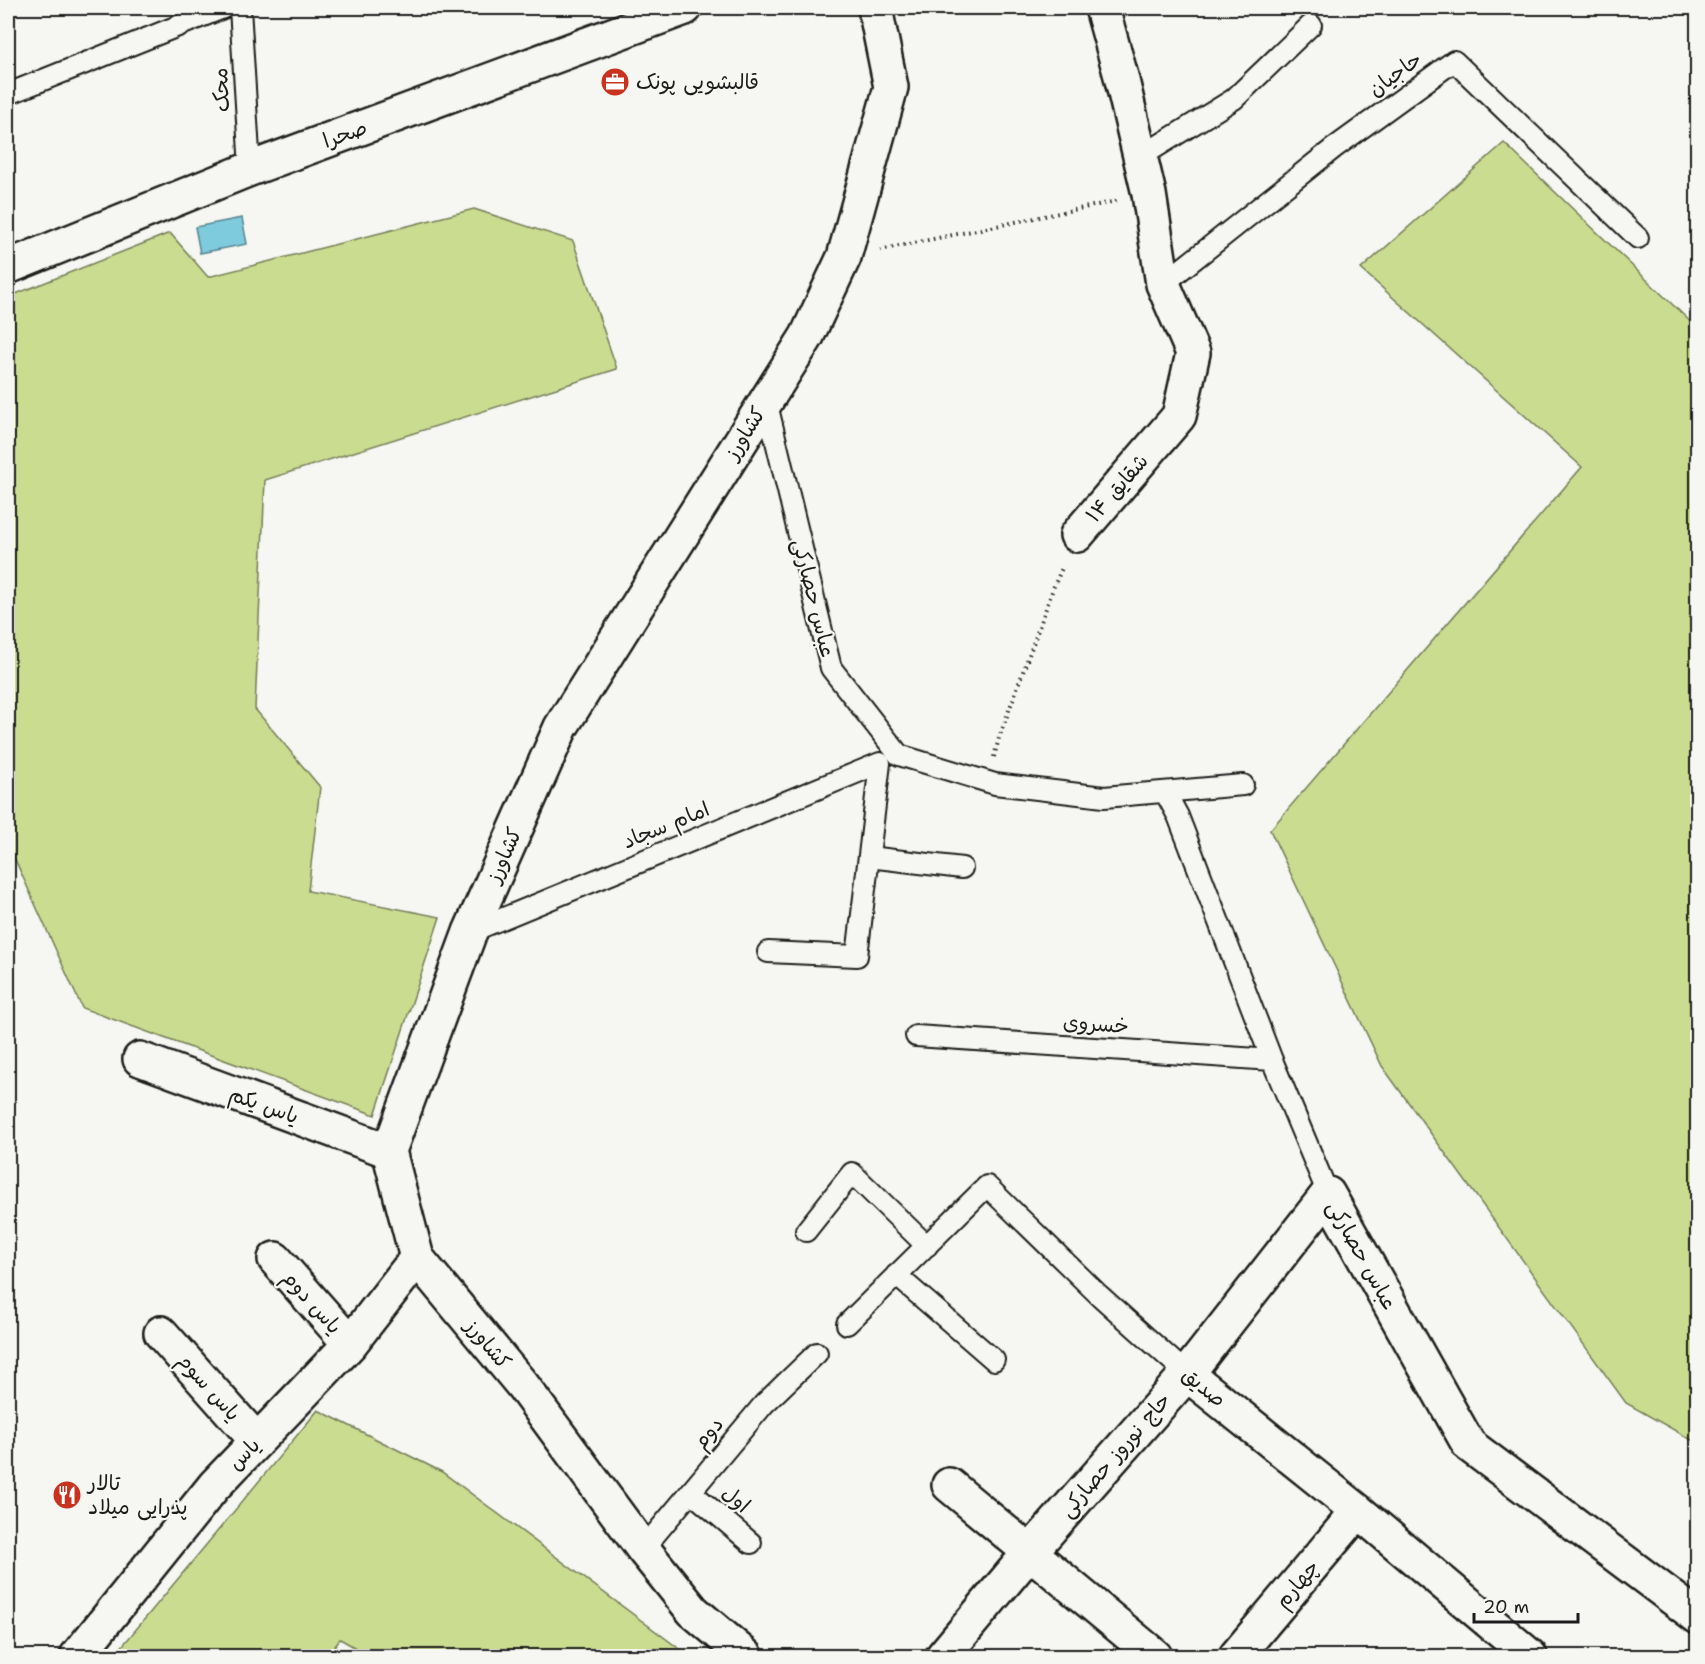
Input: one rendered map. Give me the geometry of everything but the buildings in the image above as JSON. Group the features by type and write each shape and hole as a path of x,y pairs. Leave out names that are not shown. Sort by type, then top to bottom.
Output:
{"street":[{"name":"صحرا","path":"8,267 250,169 685,8"},
{"name":"کشاورز","path":"746,1656 693,1611 643,1549 524,1386 417,1258 389,1151 470,932 561,727 807,336 844,257 891,87 874,8"},
{"name":"شقایق ۱۴","path":"1077,535 1179,416 1193,353 1163,284 1149,194 1102,8"},
{"name":"یاس یکم","path":"140,1059 389,1151"},
{"name":"حاج نوروز حصارکی","path":"943,1656 1030,1552 1187,1374 1328,1194"},
{"name":"عباس حصارکی","path":"1328,1194 1469,1445 1698,1617"},
{"name":"یاس","path":"77,1656 214,1486 350,1344 417,1258"},
{"name":"یاس دوم","path":"275,1259 350,1344"},
{"name":"یاس سوم","path":"160,1334 257,1441"},
{"name":"صدیق","path":"1187,1374 1358,1510 1530,1656"},
{"path":"949,1485 1155,1656"},
{"name":"چهارم","path":"1236,1656 1358,1510"}],"lane":[{"path":"8,94 223,8"},
{"name":"محک","path":"240,8 250,169"},
{"path":"1140,157 1234,99 1311,25"},
{"name":"حاجیان","path":"1163,284 1334,148 1454,61 1638,238"},
{"name":"عباس حصارکی","path":"766,400 831,668 899,755 995,784 1104,797 1243,785"},
{"name":"امام سجاد","path":"470,932 880,763 869,857"},
{"name":"عباس حصارکی","path":"1165,792 1178,816 1272,1060 1328,1194"},
{"path":"768,952 857,956 869,857 962,868"},
{"name":"خسروی","path":"916,1036 1272,1060"},
{"path":"806,1231 852,1173 927,1246"},
{"name":"صدیق","path":"847,1324 987,1186 1099,1295 1187,1374"},
{"path":"896,1275 994,1360"},
{"name":"دوم","path":"643,1549 764,1404 817,1353"},
{"name":"اول","path":"691,1492 751,1543"}],"path":[{"path":"844,257 1149,194"},
{"name":"شقایق ۱۴","path":"987,782 999,738 1054,586 1077,535"}],"green space":[{"path":"1504,143 1697,328 1697,1443 1626,1403 1382,1066 1270,830 1582,467 1361,269"},
{"path":"474,209 573,241 617,369 265,480 255,709 320,787 308,891 440,917 375,1115 82,1008 8,844 8,297 170,233 208,277"},
{"path":"318,1410 442,1472 689,1656 370,1656 340,1639 326,1656 114,1656"}],"water":[{"path":"242,218 247,244 200,253 195,227"}],"place":[{"name":"قالبشویی پونک","path":"615,82"},
{"name":"تالار پذرایی میلاد","path":"67,1495"}]}
